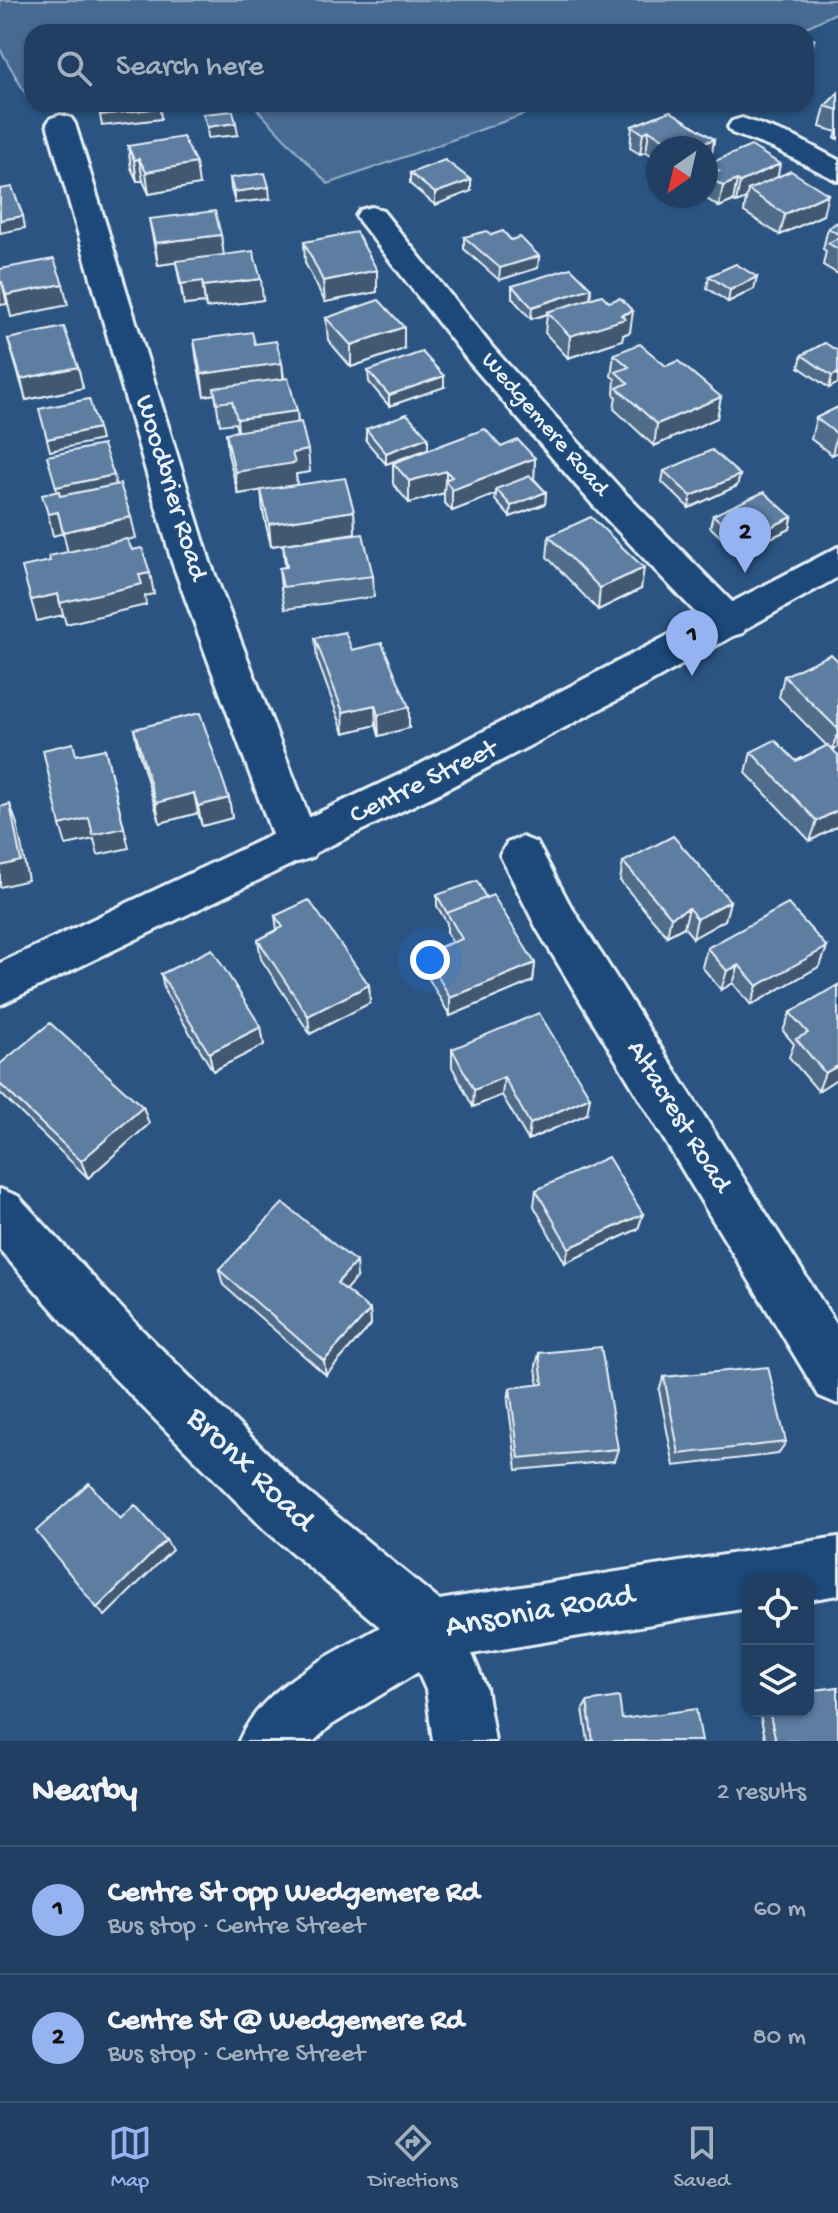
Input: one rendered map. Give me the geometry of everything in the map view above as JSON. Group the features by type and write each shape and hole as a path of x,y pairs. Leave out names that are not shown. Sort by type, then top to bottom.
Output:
{"street":[{"name":"Woodbrier Road","path":"61,124 191,562 298,845"},
{"path":"742,127 785,143 838,172"},
{"name":"Wedgemere Road","path":"371,216 512,390 606,496 729,623"},
{"name":"Centre Street","path":"0,985 298,845 541,725 838,560"},
{"name":"Altacrest Road","path":"522,855 553,916 838,1377"},
{"name":"Bronx Road","path":"0,1213 120,1346 284,1509 430,1631 456,1688 464,1741"},
{"name":"Ansonia Road","path":"790,1573 838,1566"},
{"name":"Ansonia Road","path":"270,1741 308,1704 430,1631 742,1580"}],"shaded area":[{"path":"0,0 838,0 838,12 813,24 24,24 24,91 0,49"},
{"path":"260,112 530,112 328,184"}],"building":[{"path":"838,93 838,110 825,106"},
{"path":"233,112 236,123 207,127 203,114"},
{"path":"672,112 709,136 658,136 649,130 643,133 632,126"},
{"path":"183,137 196,163 146,172 139,159 134,160 128,146"},
{"path":"751,146 780,164 723,186 718,183 718,160"},
{"path":"445,160 471,180 435,193 410,173"},
{"path":"791,171 828,194 785,214 748,190"},
{"path":"265,173 269,187 234,192 230,178"},
{"path":"12,187 23,216 0,220 0,189"},
{"path":"215,211 221,235 155,243 149,219"},
{"path":"838,222 838,234 828,228"},
{"path":"487,231 491,235 503,231 511,240 520,237 539,256 500,268 464,237"},
{"path":"356,232 377,270 323,281 304,242"},
{"path":"838,238 838,249 828,243"},
{"path":"253,251 261,279 203,286 202,281 181,284 176,261"},
{"path":"54,259 63,284 6,295 0,282 0,269"},
{"path":"736,264 757,277 730,290 709,276"},
{"path":"571,268 591,288 532,307 512,286"},
{"path":"602,295 609,302 620,298 633,311 621,315 625,319 570,336 547,312"},
{"path":"379,300 404,327 351,345 326,318"},
{"path":"64,327 78,367 21,379 8,339"},
{"path":"252,332 255,344 276,341 282,363 201,374 194,340"},
{"path":"825,343 838,351 838,373 832,376 802,355"},
{"path":"640,344 666,366 678,361 721,397 657,424 617,388 628,383 616,372 629,367 614,354"},
{"path":"422,352 444,376 389,395 368,371"},
{"path":"288,378 297,411 237,419 232,401 217,403 214,388"},
{"path":"89,399 98,428 47,439 39,409"},
{"path":"838,407 838,433 837,434 816,418"},
{"path":"407,414 428,437 386,453 366,429"},
{"path":"301,422 308,450 292,453 295,463 235,472 226,433"},
{"path":"485,429 501,447 518,440 535,458 452,490 445,480 452,477 446,471 409,481 393,463"},
{"path":"103,445 114,475 56,487 47,456"},
{"path":"712,450 740,475 691,496 664,471"},
{"path":"530,476 546,492 511,506 496,489"},
{"path":"345,478 354,511 269,524 261,490"},
{"path":"120,484 131,517 63,532 58,512 48,514 42,495 59,491 60,496"},
{"path":"764,492 792,517 741,541 713,515"},
{"path":"591,517 644,568 600,588 549,536"},
{"path":"363,534 373,576 283,587 279,568 287,567 283,544"},
{"path":"127,539 132,550 142,548 150,573 139,575 142,584 60,603 58,594 31,600 22,567 50,561 49,556"},
{"path":"345,632 352,650 382,643 409,707 378,715 375,705 343,712 315,638"},
{"path":"831,654 838,661 838,729 784,676"},
{"path":"200,713 229,798 198,806 194,793 156,803 134,729"},
{"path":"775,740 796,761 828,745 838,755 838,810 817,821 751,752"},
{"path":"73,743 76,755 105,749 124,828 93,835 89,818 60,825 43,750"},
{"path":"10,804 21,861 0,866 0,807"},
{"path":"673,836 730,901 697,919 689,908 671,917 623,862"},
{"path":"477,881 486,898 447,913 437,895"},
{"path":"493,895 535,963 450,998 425,953 462,939 447,913"},
{"path":"309,900 369,985 308,1016 258,940 283,927 275,916"},
{"path":"788,904 827,947 757,986 739,965 727,971 707,948"},
{"path":"212,949 261,1027 209,1053 161,974"},
{"path":"838,985 838,1066 825,1073 796,1039 808,1033 790,1013"},
{"path":"539,1013 590,1097 530,1124 504,1077 474,1090 452,1049"},
{"path":"50,1023 143,1107 81,1161 0,1084 0,1064"},
{"path":"608,1157 643,1214 569,1248 536,1190"},
{"path":"283,1203 356,1262 337,1283 370,1310 324,1361 219,1270"},
{"path":"601,1347 618,1449 519,1458 510,1388 543,1384 539,1353"},
{"path":"768,1367 786,1442 679,1454 664,1377"},
{"path":"89,1483 120,1519 135,1505 166,1540 97,1608 36,1531"},
{"path":"838,1687 838,1741 776,1741 770,1717 814,1717 814,1690"},
{"path":"619,1697 622,1719 696,1709 702,1741 593,1741 587,1702"}],"place":[{"name":"Centre St @ Wedgemere Rd","path":"745,573"},
{"name":"Centre St opp Wedgemere Rd","path":"692,676"}]}
